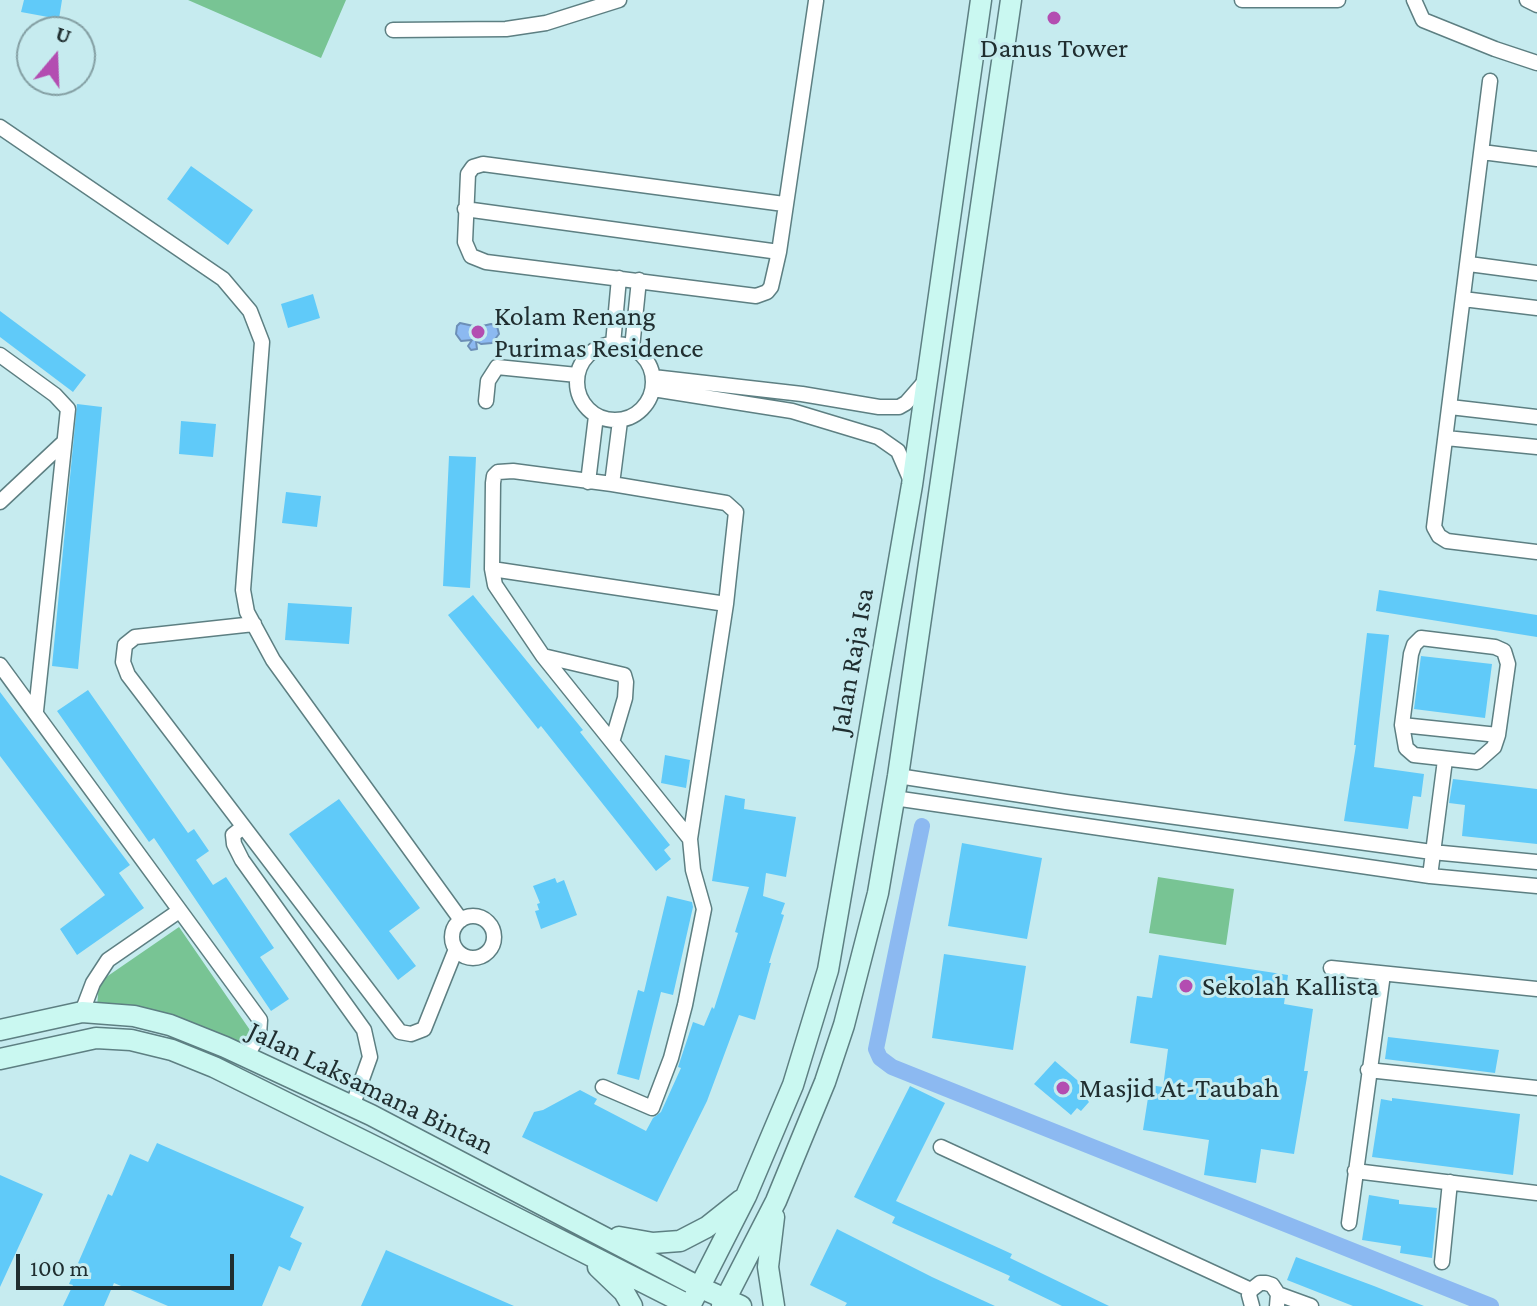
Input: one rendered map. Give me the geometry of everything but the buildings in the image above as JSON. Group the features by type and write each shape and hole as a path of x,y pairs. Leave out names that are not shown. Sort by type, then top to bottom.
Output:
{"main road":[{"name":"Jalan Raja Isa","path":"692,1301 746,1196 793,1085 828,970 912,485 981,0"},
{"path":"692,1301 730,1303 825,1082 844,1025 878,893 898,776 1011,0"},
{"path":"944,262 973,266"},
{"name":"Jalan Laksamana Bintan","path":"0,1030 82,1012 147,1018 170,1025 352,1107 595,1233 692,1301"},
{"name":"Jalan Laksamana Bintan","path":"0,1059 96,1038 111,1037 154,1045 214,1067 580,1251 692,1301"},
{"path":"384,1151 396,1129"},
{"path":"595,1233 653,1243 680,1241 707,1227 746,1196"},
{"path":"774,1306 768,1267 776,1201"},
{"path":"580,1251 624,1292 632,1306"}],"street":[{"path":"393,30 506,29 546,23 619,0"},
{"path":"1242,0 1338,0"},
{"path":"1414,0 1423,20 1537,63"},
{"path":"1527,0 1537,5"},
{"path":"784,204 483,164 473,167 468,174 465,242 471,256 486,262 762,295 771,287 779,252 816,1"},
{"path":"1490,81 1434,527 1439,536 1447,541 1537,552"},
{"path":"0,127 223,279 250,311 262,342 243,590 247,612 273,660 461,920"},
{"path":"1482,152 1537,159"},
{"path":"465,209 779,252"},
{"path":"1469,264 1537,273"},
{"path":"613,344 619,278"},
{"path":"632,348 639,280"},
{"path":"1463,299 1537,308"},
{"path":"613,344 632,348 646,360 653,383 645,407 638,414 620,421 596,416 584,405 577,391 577,375 582,363 590,353 613,344"},
{"path":"0,355 64,403 69,414 36,711"},
{"path":"0,376 13,365"},
{"path":"486,401 488,381 497,367 577,375"},
{"path":"653,383 802,394 879,407 899,407 928,377"},
{"path":"653,383 792,411 878,437 898,451 912,485"},
{"path":"1450,407 1537,417"},
{"path":"588,482 596,416"},
{"path":"612,484 620,421"},
{"path":"1446,438 1537,447"},
{"path":"0,502 64,442"},
{"path":"603,1087 652,1108 671,1058 685,1005 704,909 693,870 690,839 726,604 736,522 734,508 726,503 612,484 513,471 498,472 493,483 492,569 499,593 543,656 690,839"},
{"path":"492,569 726,604"},
{"path":"254,624 135,637 125,645 122,654 128,675 400,1032 411,1034 424,1029 456,949 453,930 461,920 474,916 487,921 494,934 491,948 480,956 467,957 456,949"},
{"path":"1426,638 1495,647 1504,651 1508,664 1498,735 1494,747 1477,762 1445,760 1410,752 1403,740 1402,725 1411,654 1418,641 1426,638"},
{"path":"543,656 624,675 625,698 612,742"},
{"path":"0,665 260,1020 259,1035 246,1057"},
{"path":"1402,725 1498,735"},
{"path":"1430,876 1445,760"},
{"path":"898,776 1432,852 1537,862"},
{"path":"894,798 1430,876 1537,886"},
{"path":"1062,824 1066,802"},
{"path":"243,827 233,835 242,860 364,1030 370,1057 352,1107"},
{"path":"82,1012 96,976 108,960 179,911"},
{"path":"1331,968 1537,989"},
{"path":"1349,1223 1383,974"},
{"path":"1368,1070 1537,1088"},
{"path":"941,1147 1249,1299 1260,1283 1266,1283 1272,1285 1278,1300 1311,1306"},
{"path":"1355,1171 1537,1193"},
{"path":"1442,1262 1450,1182"}],"green space":[{"path":"188,0 346,0 321,58"},
{"path":"1158,877 1234,889 1226,945 1149,933"},
{"path":"179,927 252,1033 245,1044 170,1018 97,1007 99,982"}],"water":[{"name":"Kolam Renang Purimas Residence","path":"460,323 478,327 491,324 497,326 499,334 492,343 476,341 477,349 471,350 468,346 472,340 461,341 456,334"}],"waterway":[{"path":"922,826 876,1049 880,1058 892,1067 1491,1306"}],"place":[{"name":"Danus Tower","path":"1054,18"},
{"name":"Kolam Renang Purimas Residence","path":"478,332"},
{"name":"Sekolah Kallista","path":"1186,986"},
{"name":"Masjid At-Taubah","path":"1063,1088"}]}
